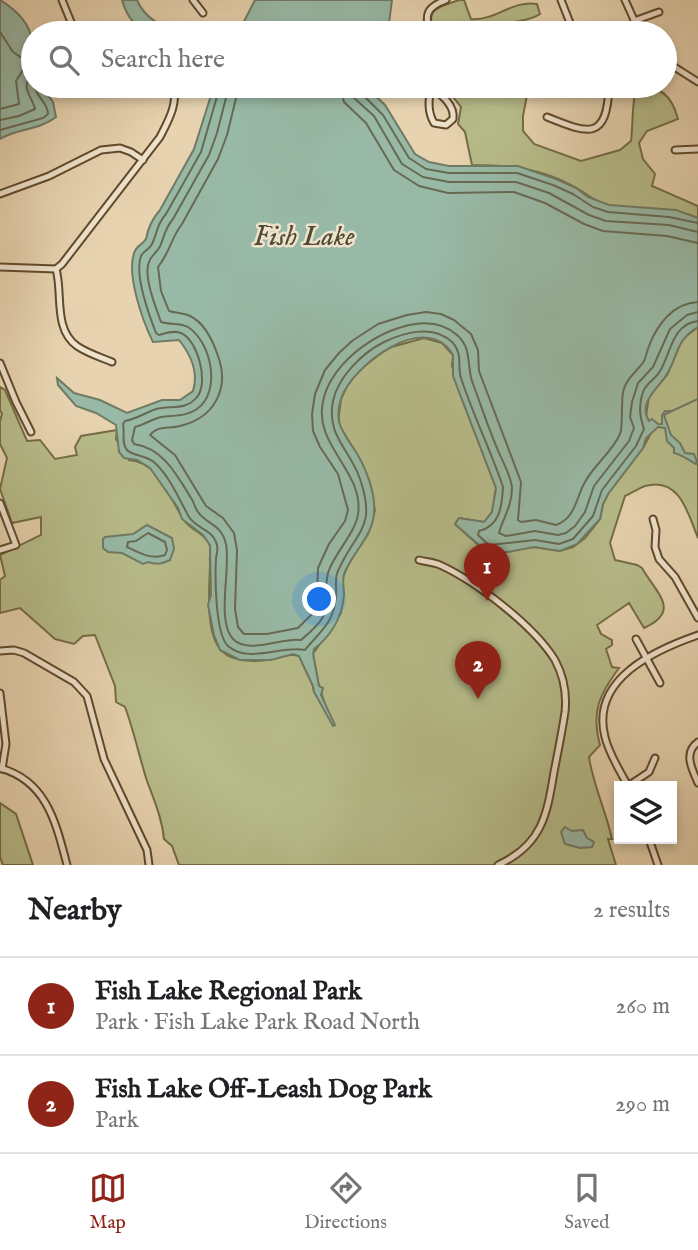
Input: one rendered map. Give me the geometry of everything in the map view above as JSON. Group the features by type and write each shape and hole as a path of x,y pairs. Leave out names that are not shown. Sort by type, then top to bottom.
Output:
{"street":[{"path":"62,0 71,21"},
{"path":"192,0 203,13"},
{"path":"427,21 427,12 433,5 446,0"},
{"path":"561,0 569,21"},
{"path":"625,0 634,21 659,12"},
{"path":"677,69 698,82"},
{"path":"0,267 56,269 66,260 160,137 171,113 174,98"},
{"path":"429,98 430,116 436,124 446,125 453,119 453,111 444,98"},
{"path":"547,117 578,129 591,129 601,123 607,113 608,98"},
{"path":"0,194 38,181 101,150 120,148 143,160"},
{"path":"675,150 698,149"},
{"path":"56,269 66,335 76,345 112,362"},
{"path":"0,363 31,432"},
{"path":"0,503 16,545 0,550"},
{"path":"653,519 657,555 678,581 698,618"},
{"path":"419,560 438,564 509,611 550,653 562,677 566,695 565,712 545,818 530,844 498,865"},
{"path":"626,781 607,743 603,727 604,711 613,688 630,668 646,657 698,635"},
{"path":"636,639 660,683"},
{"path":"0,651 14,650 24,653 74,682 84,691 90,703 104,759 147,850 149,865"},
{"path":"0,693 6,744 1,769 21,776 40,793 54,820 67,865"},
{"path":"698,742 689,754 698,783"},
{"path":"636,781 649,772 655,758"},
{"path":"651,844 657,865"}],"shaded area":[{"path":"464,0 471,19 480,19 519,5 537,4 540,14 519,21 431,21 432,13 439,7"},
{"path":"454,98 526,98 523,131 534,144 581,161 620,150 631,141 634,98 669,98 678,119 647,131 639,143 643,159 655,174 652,186 698,206 698,218 676,211 608,205 575,187 537,172 512,167 472,165 465,132 458,124 461,107"},
{"path":"698,327 698,538 681,499 667,487 657,484 645,486 625,496 610,543 615,560 642,568 659,593 664,608 662,615 655,622 644,628 629,603 597,625 601,634 612,640 612,645 606,649 612,667 619,668 606,687 599,704 596,723 600,745 589,757 612,839 608,839 616,865 179,865 172,846 164,839 160,816 125,707 116,702 115,686 95,635 83,636 74,644 55,639 20,608 0,613 0,580 5,576 0,555 41,535 41,517 12,523 0,489 7,458 0,444 0,387 5,390 27,441 40,440 55,459 77,455 75,447 81,436 117,430 116,439 129,460 140,462 156,474 184,520 202,535 210,546 210,621 216,643 222,651 233,658 246,661 299,656 314,692 326,707 313,654 341,613 343,577 351,558 368,534 375,510 362,463 338,423 341,399 358,371 388,348 424,338 442,343 453,355 452,366 459,391 496,488 492,512 484,522 459,518 455,524 485,551 534,547 560,551 573,547 585,538 600,519 608,494 643,448 651,433 646,416 649,396 667,375 682,339"},
{"path":"0,803 16,814 33,865 3,865 0,857"}],"water":[{"path":"0,0 24,21 21,21 21,98 50,98 56,117 42,125 0,139"},
{"path":"122,0 137,0 155,21 132,21"},
{"path":"255,0 392,0 389,21 244,21"},
{"name":"Fish Lake","path":"210,98 378,98 385,105 415,154 429,162 449,166 518,166 556,179 609,205 676,210 698,218 698,327 690,332 681,344 646,409 649,421 652,419 658,424 662,424 662,415 665,411 672,411 664,415 671,435 680,443 685,453 694,454 697,462 696,464 674,453 674,448 667,441 665,428 658,427 646,438 643,448 608,494 600,519 577,544 560,551 534,547 508,552 487,552 455,524 459,518 484,522 492,512 496,488 453,376 453,355 441,342 426,338 409,340 391,347 359,371 348,385 339,407 339,421 367,473 374,513 370,529 344,574 343,603 338,619 313,654 319,686 323,688 321,695 335,725 333,726 314,692 299,656 293,654 271,660 240,660 220,650 208,605 211,595 210,545 203,535 182,519 178,508 150,468 137,460 124,458 119,452 116,425 96,413 76,406 58,385 57,378 74,393 100,400 127,413 162,400 180,400 193,391 193,364 179,340 153,342 136,297 132,260 194,149"},
{"path":"147,525 172,538 174,549 170,560 159,564 143,564 122,553 108,552 103,548 105,537 133,534"},
{"path":"565,827 572,831 583,830 587,838 594,842 592,847 580,848 565,844 561,832"}],"waterway":[{"path":"672,411 698,399"}],"place":[{"name":"Fish Lake Regional Park","path":"487,601"},
{"name":"Fish Lake Off-Leash Dog Park","path":"478,699"}]}
